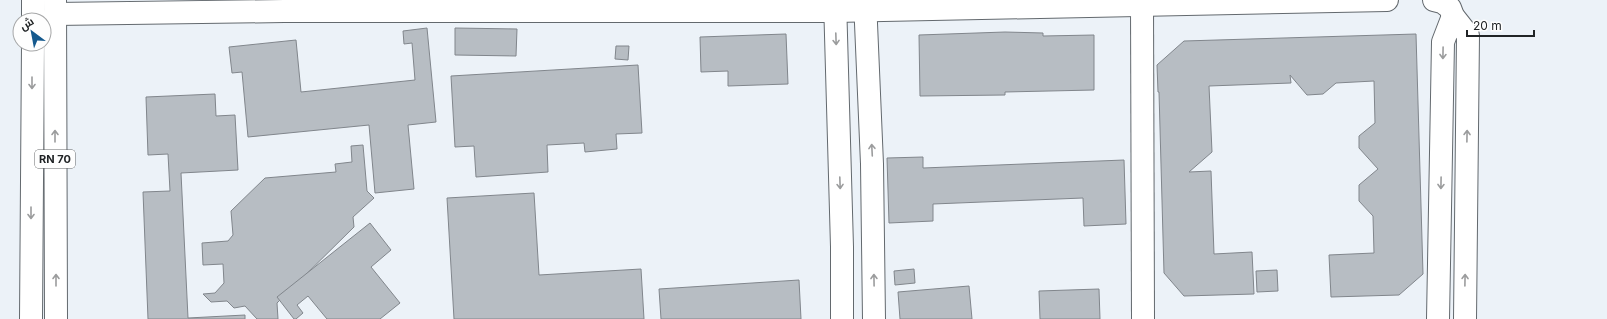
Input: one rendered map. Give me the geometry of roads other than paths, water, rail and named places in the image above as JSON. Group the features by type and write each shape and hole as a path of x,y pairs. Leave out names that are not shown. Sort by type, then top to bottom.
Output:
{"street":[{"path":"33,0 33,12"},
{"path":"55,7 284,11 835,5 1142,5 1387,0"},
{"path":"1434,0 1442,2 1450,8 1453,16 1468,35 1465,319"},
{"path":"835,5 842,248 842,319"},
{"path":"865,5 872,164 874,319"},
{"path":"1142,5 1143,319"},
{"name":"RN 70","path":"55,7 56,319"},
{"path":"1438,319 1443,42 1453,16"},
{"name":"RN 70","path":"31,319 33,52"}]}
